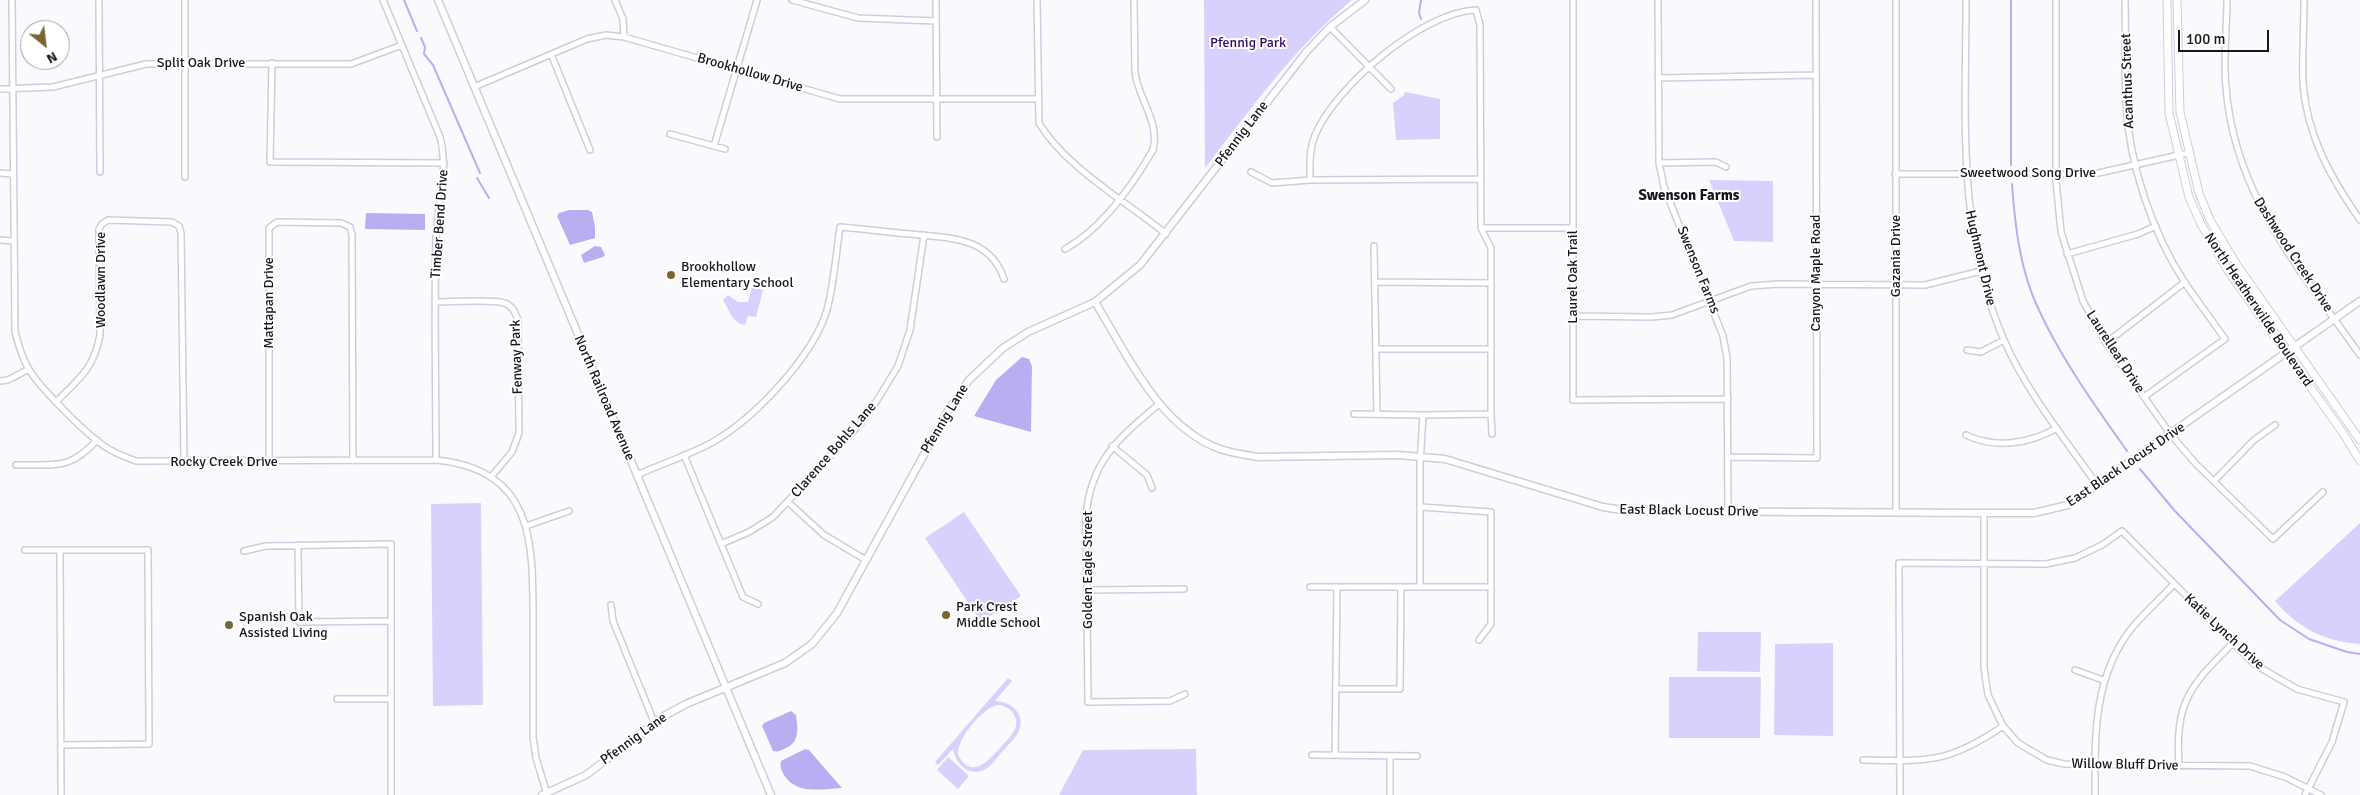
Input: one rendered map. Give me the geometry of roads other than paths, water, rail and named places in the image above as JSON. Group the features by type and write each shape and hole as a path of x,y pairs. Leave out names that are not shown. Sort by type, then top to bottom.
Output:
{"main road":[{"name":"North Heatherwilde Boulevard","path":"2167,0 2169,113 2189,197 2201,224 2228,271 2360,460"},
{"name":"North Heatherwilde Boulevard","path":"2177,0 2177,68 2180,112 2188,153 2199,193 2210,220 2238,265 2360,440"}],"street":[{"name":"Rocky Creek Drive","path":"12,0 12,174 15,332 23,358 29,369 57,401 97,440 112,452 136,461 436,460 467,465 491,477 511,495 526,526 533,585 533,737 545,794"},
{"path":"99,0 100,172"},
{"path":"185,0 185,177"},
{"name":"Timber Bend Drive","path":"384,0 440,137 444,163 437,219 436,460"},
{"name":"North Railroad Avenue","path":"438,0 771,795"},
{"path":"615,0 623,19 624,36"},
{"path":"714,146 757,0"},
{"path":"792,0 858,18 936,21"},
{"path":"936,0 937,137"},
{"path":"1037,0 1037,99 1039,123 1046,135 1070,160 1166,234"},
{"path":"1065,249 1080,240 1120,198 1153,150 1155,141 1152,120 1137,85 1135,74 1134,0"},
{"name":"Pfennig Lane","path":"545,794 586,775 654,722 686,704 785,663 812,644 837,613 949,409 969,380 992,356 1014,340 1095,302 1130,275 1166,234 1286,75 1330,27 1365,0"},
{"name":"Laurel Oak Trail","path":"1573,0 1573,400 1728,399"},
{"name":"Swenson Farms","path":"1658,0 1659,163 1664,187 1724,336 1727,358 1728,399 1728,512"},
{"name":"Canyon Maple Road","path":"1728,457 1816,458 1816,0"},
{"name":"Gazania Drive","path":"1896,0 1896,513"},
{"name":"Hughmont Drive","path":"1966,0 1966,174 1969,213 1981,271 1992,311 2004,340 2028,386 2098,486"},
{"name":"Laurelleaf Drive","path":"2056,0 2055,174 2060,220 2067,254 2083,301 2106,342 2170,435 2214,482 2273,540 2323,492"},
{"name":"Acanthus Street","path":"2126,0 2126,104 2136,166 2156,226 2185,282 2225,339 2144,397"},
{"name":"Dashwood Creek Drive","path":"2227,0 2226,86 2233,132 2246,178 2267,220 2360,355"},
{"path":"2304,0 2303,84 2313,135 2324,163 2360,220"},
{"path":"1310,180 1310,151 1315,134 1340,96 1368,67 1401,42 1433,23 1463,10 1476,10 1480,25 1481,228 1491,248 1492,434"},
{"path":"1330,27 1391,89"},
{"name":"Brookhollow Drive","path":"474,87 596,36 624,36 840,99 1037,99"},
{"name":"Split Oak Drive","path":"0,89 53,87 146,64 351,64 402,45"},
{"path":"551,54 590,150"},
{"path":"272,63 270,162 444,163"},
{"path":"1658,78 1816,75"},
{"path":"670,134 725,149"},
{"name":"Sweetwood Song Drive","path":"1895,174 2094,174 2188,153"},
{"path":"1659,163 1716,162 1726,167"},
{"path":"1251,172 1272,183 1310,180 1481,179"},
{"path":"0,173 12,174"},
{"name":"Woodlawn Drive","path":"57,401 88,369 98,348 100,334 99,229 102,224 108,220 172,222 179,226 181,233 184,462"},
{"name":"Mattapan Drive","path":"269,462 269,228 277,222 341,223 350,228 352,245 353,461"},
{"path":"2067,254 2138,234 2156,226"},
{"path":"637,476 710,444 743,421 807,351 826,311 840,227 960,239 981,249 996,262 1004,280"},
{"path":"1481,228 1573,228"},
{"name":"Clarence Bohls Lane","path":"720,544 757,527 773,516 860,423 876,402 898,366 910,330 924,236"},
{"path":"0,240 14,240"},
{"path":"1374,246 1378,415"},
{"path":"1574,316 1652,317 1672,315 1751,286 1778,284 1897,285 1942,282 1981,271"},
{"path":"1375,282 1491,283"},
{"path":"2106,342 2185,282"},
{"name":"East Black Locust Drive","path":"1095,302 1158,404 1182,428 1200,440 1220,449 1238,454 1258,457 1420,456 1445,459 1603,508 1655,512 1984,513 2052,510 2068,505 2287,354 2360,301"},
{"name":"Fenway Park","path":"436,302 503,302 513,309 516,314 518,321 519,433 512,452 491,477"},
{"path":"1967,350 1981,352 2004,340"},
{"path":"1376,349 1491,350"},
{"path":"0,381 8,380 29,369"},
{"name":"Golden Eagle Street","path":"1158,404 1112,446 1094,477 1088,504 1088,702 1170,702 1185,694"},
{"path":"1354,414 1491,414"},
{"path":"1420,587 1420,456 1423,415"},
{"path":"2214,482 2254,440 2275,425"},
{"path":"1966,435 1981,442 2014,443 2030,440 2057,428"},
{"path":"16,465 67,463 84,454 97,440"},
{"path":"1112,446 1147,475 1152,488"},
{"path":"684,456 743,597 758,604"},
{"path":"788,502 824,535 866,560"},
{"path":"1421,507 1491,512 1491,624 1479,640"},
{"path":"526,526 569,511"},
{"name":"Willow Bluff Drive","path":"1984,513 1985,686 1993,709 2003,726 2018,743 2047,760 2064,764 2095,766 2250,766 2268,770 2321,795"},
{"name":"Katie Lynch Drive","path":"1985,564 2040,564 2061,561 2089,552 2122,531 2232,644 2254,664 2282,682 2312,694 2344,702 2332,742 2309,789"},
{"path":"244,551 266,546 391,544 391,795"},
{"path":"298,545 299,622 390,621"},
{"path":"25,550 148,550 149,744 61,745"},
{"path":"60,550 61,795"},
{"path":"1900,795 1899,563 1985,564"},
{"path":"2094,795 2096,720 2104,680 2126,636 2174,584"},
{"path":"1310,586 1490,588"},
{"path":"1335,755 1337,587"},
{"path":"1336,689 1400,689 1401,587"},
{"path":"1087,590 1184,589"},
{"path":"611,605 612,621 654,722"},
{"path":"2179,766 2178,727 2181,711 2187,696 2196,681 2232,644"},
{"path":"2075,670 2104,680"},
{"path":"337,700 390,699"},
{"path":"1863,760 1933,759 1951,755 1982,741 2003,726"},
{"path":"1312,755 1417,756"},
{"path":"1390,756 1390,795"},
{"path":"2306,795 2309,789"}],"waterway":[{"path":"404,0 417,31"},
{"path":"1421,0 1419,13 1421,19"},
{"path":"2011,0 2011,165"},
{"path":"421,38 425,47 424,54 433,65 480,173"},
{"path":"477,178 489,198"},
{"path":"2012,184 2017,232 2023,263 2038,308 2068,363 2127,451"},
{"path":"2140,469 2174,510 2280,620 2309,639 2347,652 2360,654"}],"place":[{"name":"Brookhollow Elementary School","path":"671,275"},
{"name":"Park Crest Middle School","path":"946,615"},
{"name":"Spanish Oak Assisted Living","path":"229,625"}],"district":[{"name":"Swenson Farms","path":"1689,196"}],"park label":[{"name":"Pfennig Park","path":"1248,43"}]}
